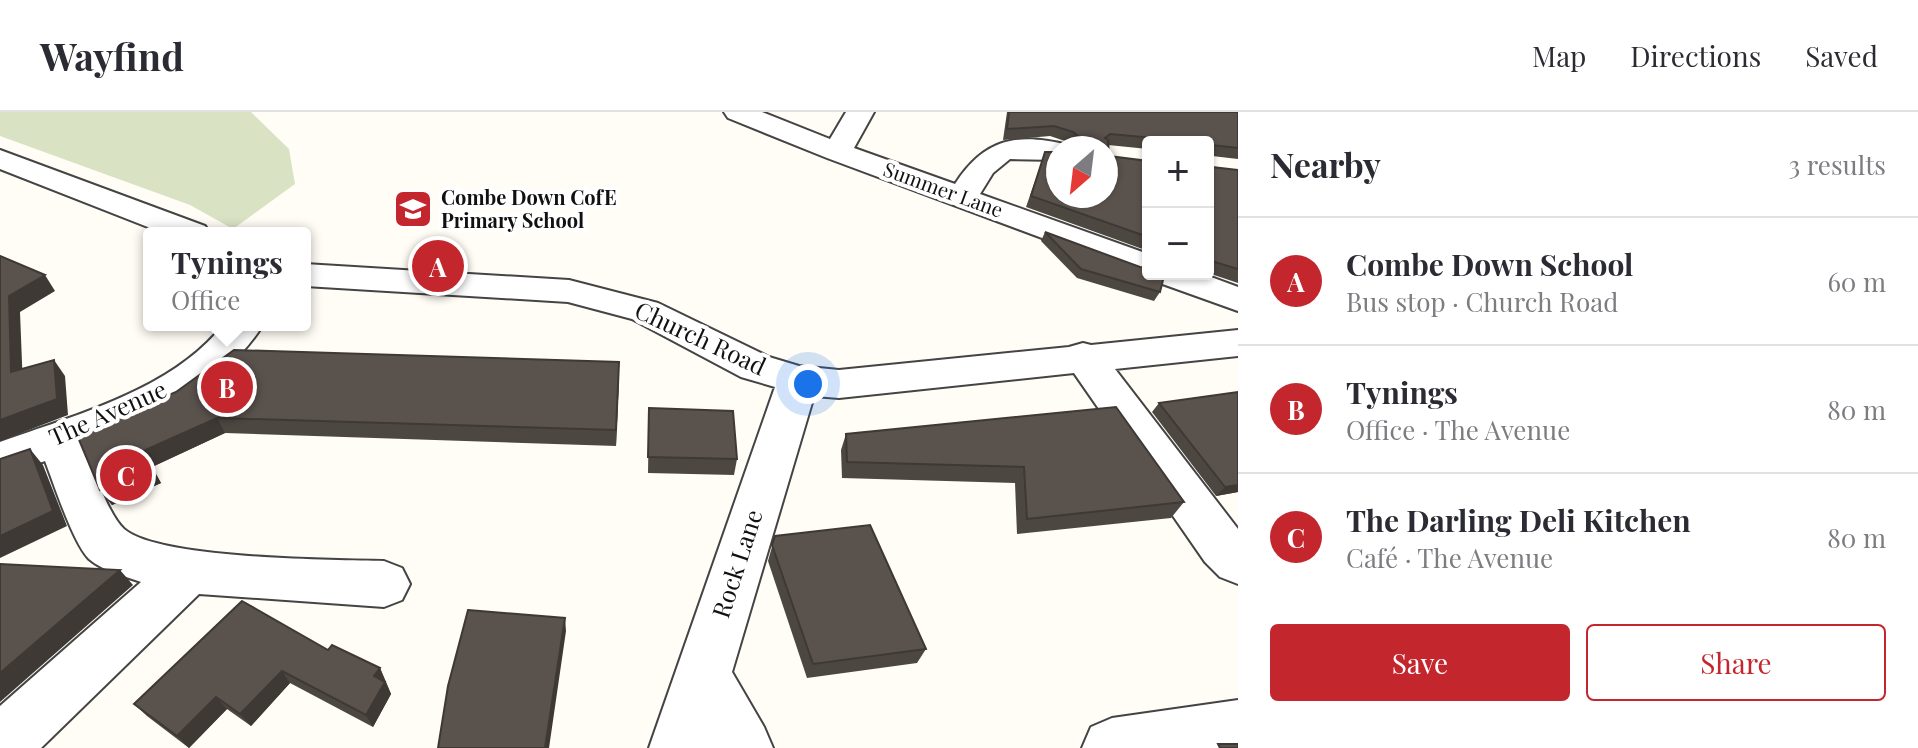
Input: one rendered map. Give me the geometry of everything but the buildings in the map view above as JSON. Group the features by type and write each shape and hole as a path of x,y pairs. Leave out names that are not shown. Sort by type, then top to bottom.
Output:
{"street":[{"name":"Summer Lane","path":"738,112 837,152 1142,264"},
{"path":"837,152 860,112"},
{"path":"963,196 984,161 994,153 1020,149 1046,150"},
{"path":"0,159 177,227"},
{"name":"Church Road","path":"311,275 547,289 603,298 645,311 755,367 798,380 839,384 1083,356 1238,343"},
{"path":"1186,280 1238,300"},
{"name":"The Avenue","path":"0,460 158,395 194,375 225,352 240,331"},
{"path":"1083,356 1223,547 1238,562"},
{"name":"Rock Lane","path":"679,748 798,380"},
{"path":"58,438 105,543 138,562 240,577 384,584"},
{"path":"0,746 190,570"},
{"path":"703,673 723,717 743,748"},
{"path":"1112,748 1238,730"}],"green space":[{"path":"0,112 251,112 289,149 295,184 236,227 229,227 190,205 0,136"}],"place":[{"name":"Combe Down CofE Primary School","path":"413,209"},
{"name":"Combe Down School","path":"438,266"},
{"name":"Tynings","path":"227,387"},
{"name":"The Darling Deli Kitchen","path":"126,475"}]}
